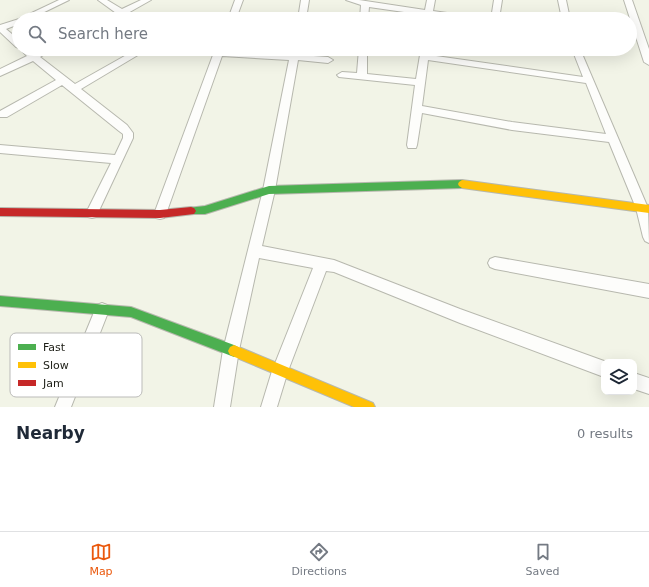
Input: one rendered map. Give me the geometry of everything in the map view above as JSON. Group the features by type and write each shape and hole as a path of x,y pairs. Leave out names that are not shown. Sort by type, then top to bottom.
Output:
{"street":[{"path":"38,12 65,0"},
{"path":"102,0 123,12 147,0"},
{"path":"235,12 239,0"},
{"path":"303,12 305,0"},
{"path":"350,0 407,12"},
{"path":"430,12 431,0"},
{"path":"496,12 498,0"},
{"path":"562,0 565,12"},
{"path":"628,0 633,12"},
{"path":"364,4 364,12"},
{"path":"637,22 646,43 649,62"},
{"path":"12,24 0,29 12,39"},
{"path":"74,89 132,56"},
{"path":"160,214 217,56"},
{"path":"222,407 231,350 269,190 294,56"},
{"path":"309,56 328,60"},
{"path":"362,76 363,56"},
{"path":"412,145 424,56"},
{"path":"441,56 590,82"},
{"path":"579,56 645,208 649,237"},
{"path":"0,73 33,57 128,133 128,138 92,213"},
{"path":"342,75 420,82"},
{"path":"3,114 63,80"},
{"path":"416,108 512,126 614,139"},
{"path":"0,149 117,159"},
{"path":"0,212 160,214 205,210 269,190 460,184 645,208"},
{"path":"255,251 334,266 460,316 601,368"},
{"path":"269,407 280,370 322,263"},
{"path":"495,263 649,291"},
{"path":"0,301 132,312 231,350 369,407"},
{"path":"93,333 102,310"},
{"path":"637,382 649,386"},
{"path":"63,407 67,397"}],"traffic: fast":[{"path":"191,211 205,210 269,190 462,184"},
{"path":"0,301 131,312 234,351"}],"traffic: slow":[{"path":"462,184 649,209"},
{"path":"234,351 369,407"}],"traffic: jam":[{"path":"0,212 160,214 191,211"}]}
